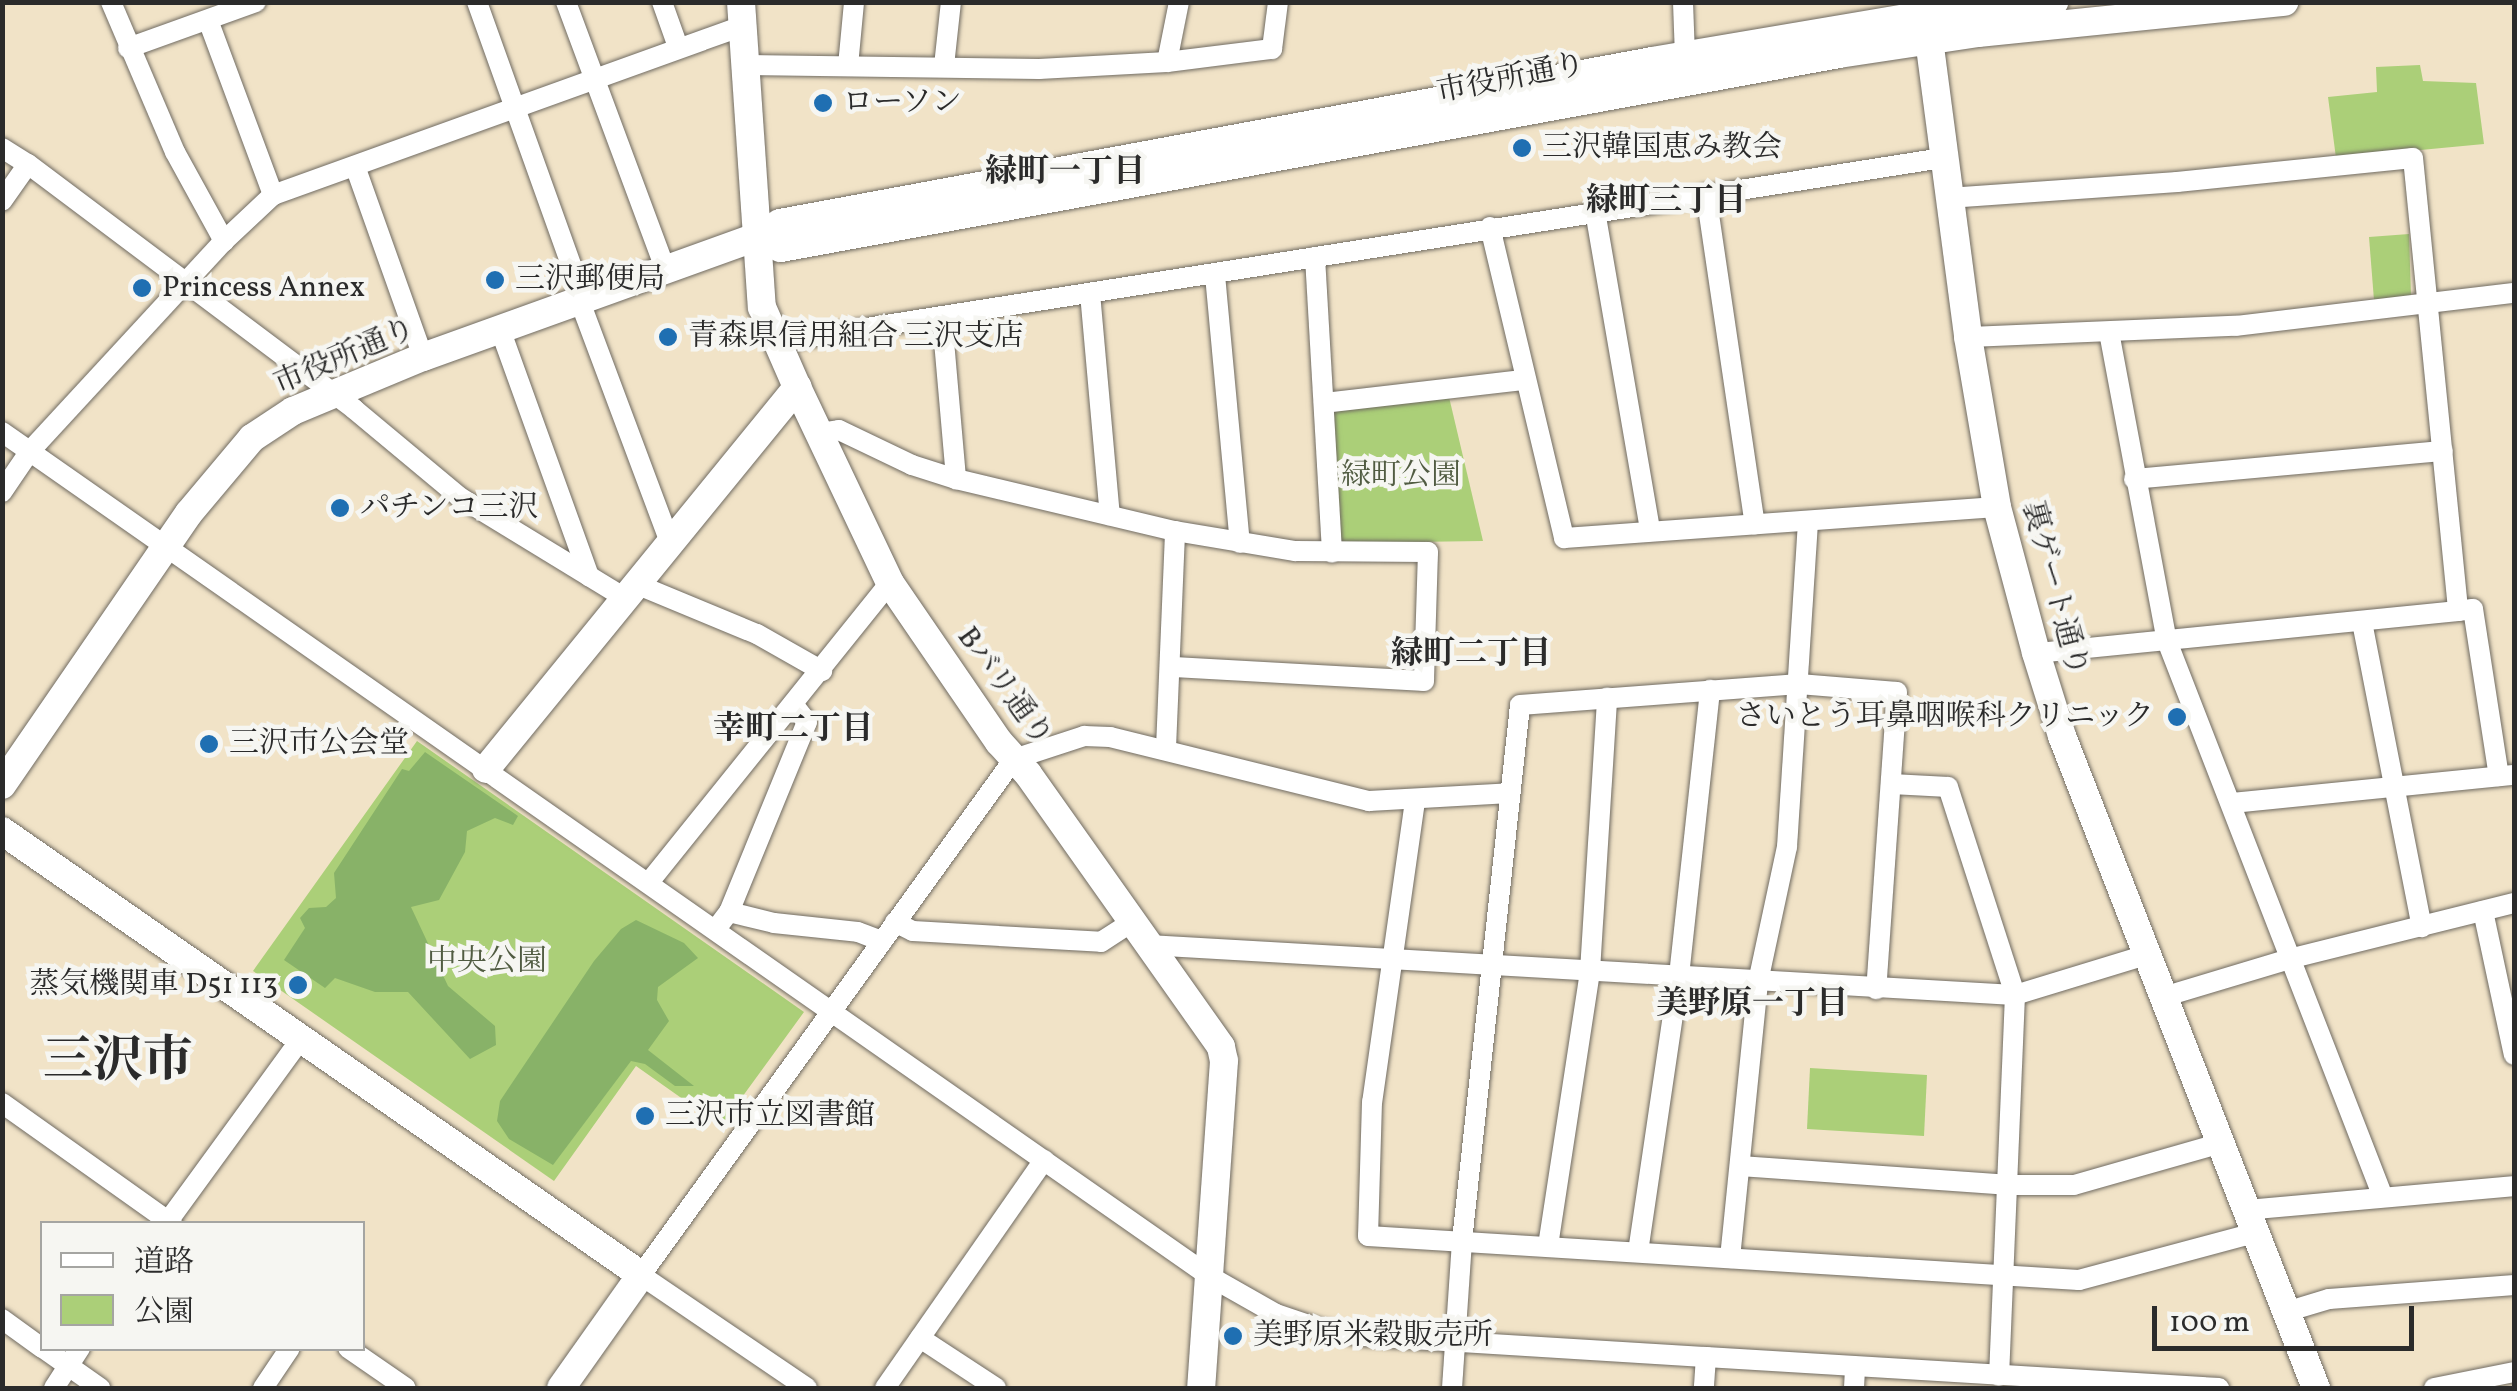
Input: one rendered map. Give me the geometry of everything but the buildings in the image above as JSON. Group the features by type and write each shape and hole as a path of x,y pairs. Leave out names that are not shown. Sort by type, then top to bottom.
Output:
{"street":[{"path":"112,2 128,48 175,152 224,241"},
{"path":"128,48 256,2"},
{"path":"477,2 670,543"},
{"path":"566,2 664,268"},
{"path":"662,2 678,48"},
{"path":"848,66 854,2"},
{"path":"944,66 951,2"},
{"path":"1167,62 1178,2"},
{"path":"746,66 1093,68 1272,50 1278,2"},
{"path":"1682,2 1684,56"},
{"name":"市役所通り","path":"2,785 224,468 252,438 330,393 756,237 780,223 1684,56 2054,2"},
{"name":"市役所通り","path":"756,237 781,248 1653,86 1926,19 2284,2"},
{"path":"2,492 30,451 224,241 273,196 678,48 742,14"},
{"name":"Bバリ通り","path":"742,14 762,307 797,387 890,583 1221,1047 1224,1061 1201,1388"},
{"name":"裏ゲート通り","path":"1926,19 1968,337 1997,507 2036,653 2146,955 2218,1144 2289,1311 2316,1388"},
{"path":"208,20 273,196"},
{"path":"2,148 186,282 460,498 590,576 756,634 822,671"},
{"path":"778,342 1943,158"},
{"path":"1948,198 2177,182 2414,158 2458,611"},
{"path":"2,201 28,164"},
{"path":"355,166 423,358"},
{"path":"1706,194 1755,524"},
{"path":"1595,212 1650,531"},
{"path":"1490,228 1564,538 1997,507"},
{"path":"1314,257 1332,553"},
{"path":"1215,275 1240,543"},
{"path":"1090,293 1110,516"},
{"path":"1968,337 2236,326 2514,293"},
{"path":"942,318 956,479"},
{"path":"500,329 590,576"},
{"path":"2109,332 2167,642 2294,958 2384,1198"},
{"path":"1324,403 1524,380"},
{"path":"486,769 797,387"},
{"path":"820,433 840,430 912,465 956,479 1175,531 1332,553 1428,552 1424,681 1170,667"},
{"path":"2,432 650,881 722,920 831,1012 1209,1276 1276,1314 1320,1329 1454,1341 2219,1388"},
{"path":"2134,480 2443,451"},
{"path":"1730,1258 1758,982 1787,847 1808,522"},
{"path":"1166,748 1175,531"},
{"path":"650,881 890,583"},
{"path":"2036,653 2473,610 2507,776 2232,803"},
{"path":"2362,622 2422,927"},
{"path":"1452,1388 1462,1241 1520,705 1799,684 1898,692 1876,989"},
{"path":"1638,1252 1679,976 1710,690"},
{"path":"1548,1246 1590,971 1606,698"},
{"path":"722,920 807,722 794,704"},
{"path":"561,1388 1014,759 1084,736 1166,748 1369,800 1415,801 1510,793"},
{"path":"1892,784 1948,788 2016,995 2000,1376"},
{"path":"1415,801 1372,1102 1368,1236 2079,1280 2251,1222 2384,1198 2514,1186"},
{"path":"2,830 807,1388"},
{"path":"2164,997 2294,958 2514,903"},
{"path":"2483,911 2514,1055"},
{"path":"722,920 858,932 882,941"},
{"path":"895,922 914,932 1101,942 1140,934 1491,965 2016,995 2146,955"},
{"path":"170,1221 301,1039"},
{"path":"2,1103 166,1221"},
{"path":"1740,1166 2010,1185 2074,1185 2218,1144"},
{"path":"885,1388 1044,1160"},
{"path":"2289,1311 2328,1299 2514,1284"},
{"path":"2,1319 40,1346"},
{"path":"920,1338 996,1388"},
{"path":"262,1388 288,1351"},
{"path":"352,1351 406,1388"},
{"path":"54,1388 74,1357 100,1388"},
{"path":"1704,1388 1706,1357"},
{"path":"1854,1388 1855,1367"},
{"path":"2434,1388 2514,1372"}],"green space":[{"path":"2420,65 2423,81 2476,83 2484,144 2336,158 2328,97 2377,92 2376,67"},
{"path":"2409,234 2411,296 2374,300 2369,237"},
{"name":"緑町公園","path":"1449,397 1483,541 1340,543 1331,412"},
{"name":"中央公園","path":"417,741 804,1012 721,1126 636,1066 554,1181 253,971"},
{"path":"425,752 518,816 513,825 495,818 467,831 465,852 439,900 411,907 448,986 495,1026 496,1045 470,1059 408,992 375,992 335,978 325,988 284,960 305,928 300,918 309,908 326,907 336,898 334,873 402,769 409,771"},
{"path":"636,920 684,943 698,958 658,987 657,1000 669,1021 648,1050 694,1086 675,1086 645,1064 631,1061 553,1165 509,1139 497,1121 500,1101 594,961 621,929"},
{"path":"1810,1068 1927,1075 1924,1136 1807,1129"}],"place":[{"name":"ローソン","path":"823,103"},
{"name":"三沢韓国恵み教会","path":"1522,148"},
{"name":"三沢郵便局","path":"495,280"},
{"name":"Princess Annex","path":"142,288"},
{"name":"青森県信用組合 三沢支店","path":"668,337"},
{"name":"パチンコ三沢","path":"340,508"},
{"name":"さいとう耳鼻咽喉科クリニック","path":"2177,717"},
{"name":"三沢市公会堂","path":"209,744"},
{"name":"蒸気機関車 D51 113","path":"298,985"},
{"name":"三沢市立図書館","path":"645,1116"},
{"name":"美野原米穀販売所","path":"1233,1336"}],"district":[{"name":"緑町一丁目","path":"1065,173"},
{"name":"緑町三丁目","path":"1666,202"},
{"name":"緑町二丁目","path":"1471,655"},
{"name":"幸町二丁目","path":"793,730"},
{"name":"美野原一丁目","path":"1752,1005"},
{"name":"三沢市","path":"118,1064"}]}
